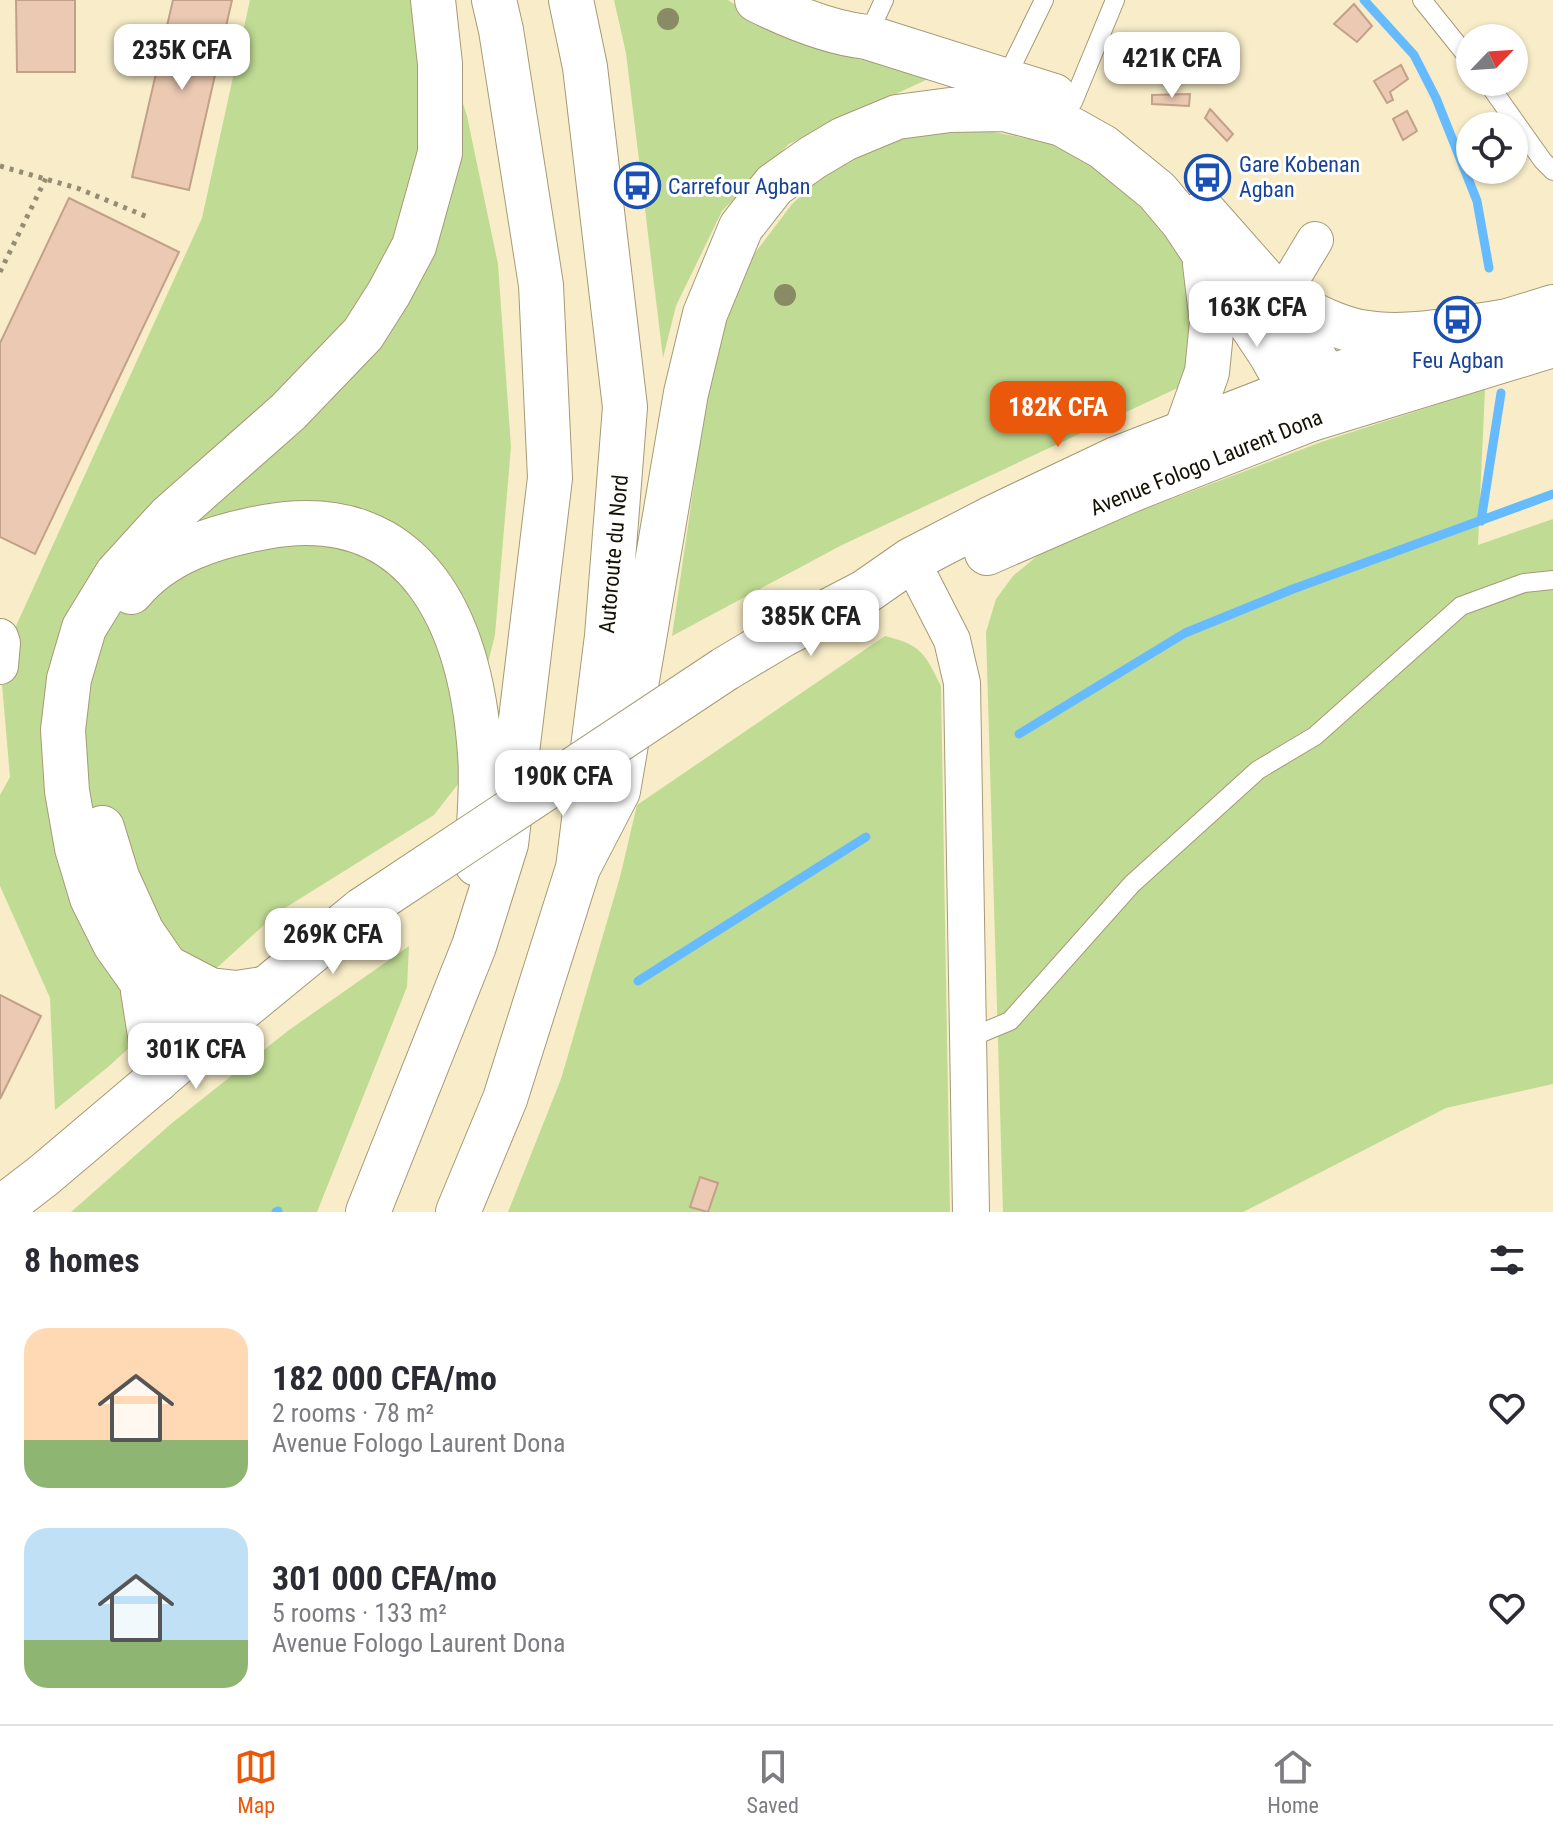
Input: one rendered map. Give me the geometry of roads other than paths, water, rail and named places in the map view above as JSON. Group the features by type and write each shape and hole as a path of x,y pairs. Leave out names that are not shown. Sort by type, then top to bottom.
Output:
{"main road":[{"path":"205,1039 154,976 115,944 92,898 77,848 67,791 63,730 69,679 84,628 117,574 169,517 288,412 363,334 389,293 414,246 440,153 440,64 433,0"},
{"path":"368,1212 474,946 506,844 550,478 541,285 494,0"},
{"name":"Autoroute du Nord","path":"458,1212 505,1099 578,868 607,636 625,407 585,67 571,0"},
{"path":"757,0 843,34 875,18 1005,81 1092,111 1149,150 1280,298 1317,399"},
{"path":"578,868 618,791 686,393 705,314 741,227 774,185 844,139 897,117 950,110 1004,109 1062,124 1103,147 1157,191 1317,399"},
{"path":"1186,431 1207,372 1212,322 1204,254"},
{"path":"1280,298 1331,323 1380,334 1432,332 1534,314"},
{"name":"Avenue Fologo Laurent Dona","path":"0,1209 362,910 725,669 782,635 865,592 1035,531 1186,467 1317,399 1534,314"},
{"name":"Avenue Fologo Laurent Dona","path":"917,572 994,517 1116,459 1186,431 1553,345"},
{"path":"157,1080 154,976 142,932 117,877 100,818 90,748 94,687 104,639 132,589 181,551 227,534 280,524 317,523 356,532 392,546 423,574 453,626 472,684 481,757 474,946"},
{"path":"154,976 210,990 237,993 263,989"}],"street":[{"path":"1280,298 1315,240"},
{"path":"917,572 952,640 962,683 971,1212"},
{"path":"0,637 0,666"}],"lane":[{"path":"1005,81 1044,0"},
{"path":"1073,102 1115,0"},
{"path":"1422,0 1456,42"},
{"path":"1497,96 1553,171"},
{"path":"967,1039 1010,1021 1132,884 1258,770 1315,736 1461,606 1524,583 1553,580"}],"waterway":[{"path":"1364,0 1414,55 1436,98 1477,201 1489,268"},
{"path":"1481,521 1501,393"},
{"path":"1019,734 1185,633 1293,589 1553,494"},
{"path":"638,981 866,837"}],"place":[{"name":"Gare Kobenan Agban","path":"1208,177"},
{"name":"Carrefour Agban","path":"637,186"},
{"name":"Feu Agban","path":"1458,319"}]}
